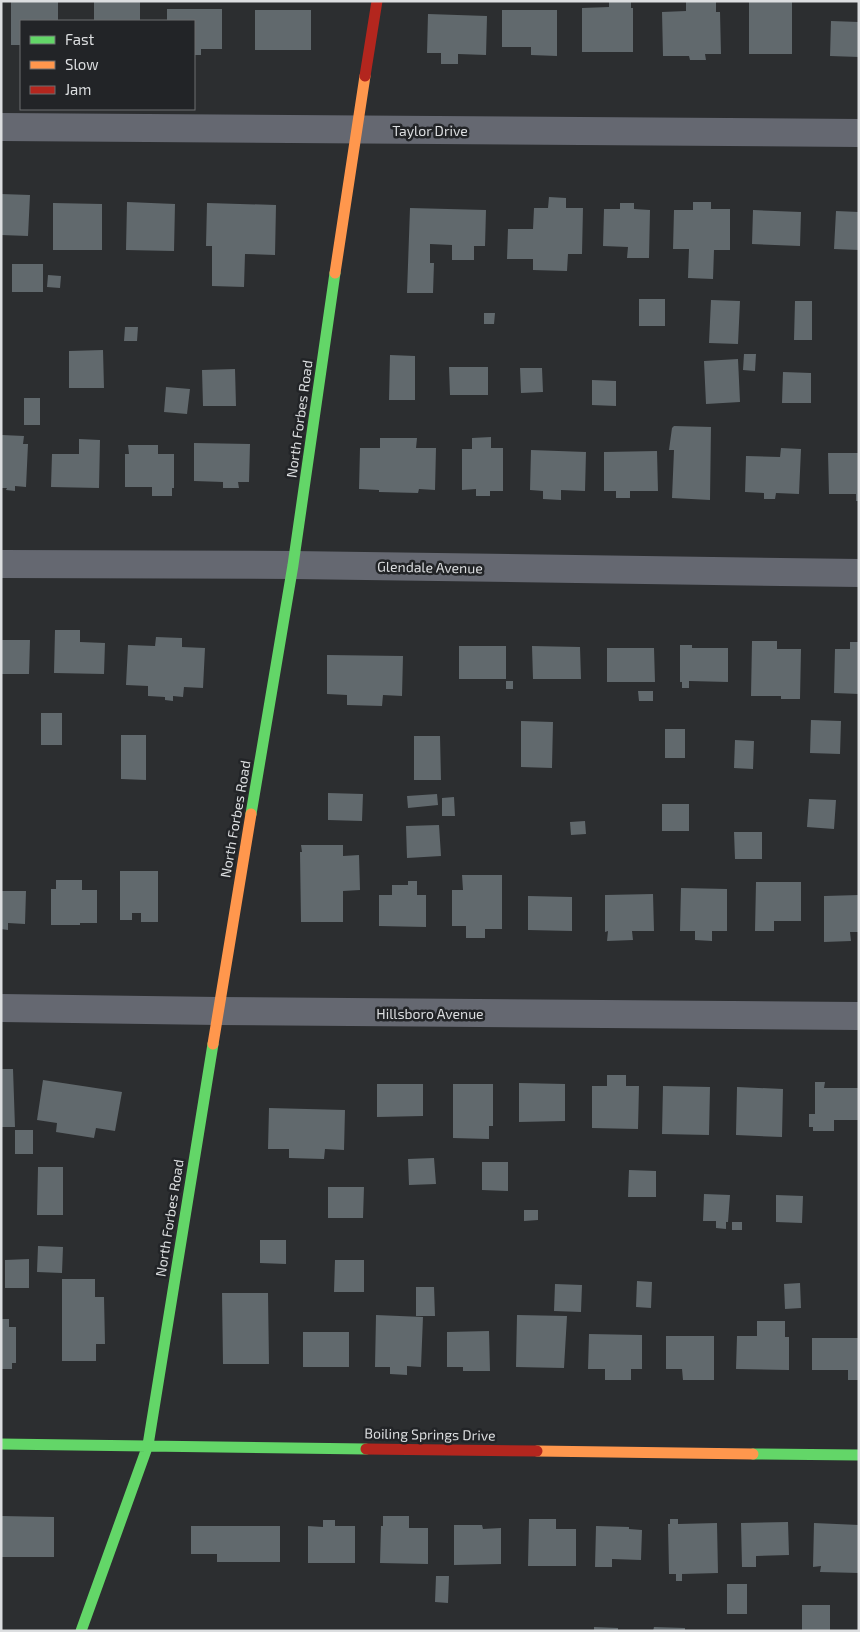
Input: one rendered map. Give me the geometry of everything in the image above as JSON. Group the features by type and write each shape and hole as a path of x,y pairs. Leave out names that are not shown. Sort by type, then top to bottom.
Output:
{"street":[{"name":"North Forbes Road","path":"81,1631 148,1446 218,1011 293,565 356,130 377,1"},
{"name":"Taylor Drive","path":"1,127 859,132"},
{"name":"Glendale Avenue","path":"1,564 293,565 859,573"},
{"name":"Hillsboro Avenue","path":"1,1008 859,1016"},
{"name":"Boiling Springs Drive","path":"1,1444 859,1455"}],"building":[{"path":"58,1 58,20 20,20 20,45 11,45 11,2"},
{"path":"94,1 140,1 140,20 94,20"},
{"path":"609,1 631,1 631,8 633,8 633,52 582,52 582,8 609,7"},
{"path":"686,1 716,1 716,12 720,12 721,54 705,54 706,60 690,60 689,56 663,56 662,12 686,11"},
{"path":"749,1 792,1 792,54 749,54"},
{"path":"167,9 222,9 222,49 201,49 201,55 195,55 195,20 167,20"},
{"path":"255,10 311,10 311,50 255,50"},
{"path":"502,10 557,10 557,56 531,55 531,47 502,47"},
{"path":"428,14 487,16 486,55 458,54 458,64 441,64 441,53 427,53"},
{"path":"831,21 859,22 859,57 830,56"},
{"path":"1,194 30,195 28,236 1,235"},
{"path":"549,197 566,198 566,208 583,208 582,254 568,254 567,271 533,270 533,259 507,259 508,229 533,229 534,208 548,208"},
{"path":"127,202 175,204 174,251 126,250"},
{"path":"693,202 711,202 711,209 730,209 730,250 714,250 713,279 688,278 689,249 673,249 674,210 693,210"},
{"path":"53,203 102,204 102,250 53,250"},
{"path":"207,203 276,205 275,255 245,254 244,287 212,286 212,246 206,246"},
{"path":"620,203 634,203 634,209 650,210 649,258 627,258 628,247 603,246 604,209 620,209"},
{"path":"410,208 486,210 485,246 474,246 474,260 452,260 452,245 430,244 430,263 434,263 433,293 407,293"},
{"path":"753,210 801,212 800,246 752,244"},
{"path":"836,211 859,212 859,250 834,249"},
{"path":"12,264 43,264 43,292 12,292"},
{"path":"48,275 61,276 60,288 47,287"},
{"path":"639,299 665,299 665,326 639,326"},
{"path":"711,300 740,301 738,344 709,343"},
{"path":"795,301 812,301 812,340 794,340"},
{"path":"484,313 495,313 494,324 484,324"},
{"path":"125,327 138,327 137,341 124,341"},
{"path":"103,350 104,388 69,388 69,351"},
{"path":"744,354 756,354 755,371 743,370"},
{"path":"390,355 415,356 415,400 389,400"},
{"path":"738,359 740,402 706,404 704,361"},
{"path":"449,367 488,367 488,395 450,395"},
{"path":"520,368 542,368 543,392 521,393"},
{"path":"235,369 236,406 203,406 202,370"},
{"path":"783,372 811,373 811,403 782,403"},
{"path":"592,380 616,381 616,406 592,405"},
{"path":"166,387 190,389 187,414 164,412"},
{"path":"24,398 40,398 40,425 24,425"},
{"path":"674,426 711,427 710,500 672,498 674,450 669,450 672,428"},
{"path":"2,435 24,436 23,444 28,444 26,487 15,486 15,491 1,488"},
{"path":"491,437 491,448 503,448 503,491 490,491 490,496 476,496 476,489 462,490 462,449 472,449 472,438"},
{"path":"380,438 417,438 416,448 436,448 435,490 419,489 418,493 379,492 379,490 359,489 360,448 380,448"},
{"path":"79,439 100,440 99,488 51,487 52,454 79,454"},
{"path":"194,443 250,444 249,482 238,482 239,488 223,488 223,482 194,481"},
{"path":"128,445 158,445 158,454 174,454 174,488 172,488 172,496 152,496 152,487 125,487 125,454 129,454"},
{"path":"781,448 801,449 799,494 776,493 775,499 764,499 764,493 745,492 746,456 780,457"},
{"path":"531,450 586,452 585,491 561,490 561,500 543,499 543,491 530,490"},
{"path":"657,451 658,491 630,491 630,498 616,498 616,491 604,491 604,452"},
{"path":"828,453 859,453 859,501 856,501 856,494 829,494"},
{"path":"55,630 80,630 80,642 105,643 104,674 54,673"},
{"path":"156,637 182,638 182,647 205,648 203,688 184,687 183,697 173,696 173,701 165,700 165,697 148,696 148,686 126,685 128,645 155,646"},
{"path":"1,640 30,640 29,674 1,674"},
{"path":"752,641 777,641 777,649 801,649 800,699 781,699 781,696 751,696"},
{"path":"850,642 859,642 859,694 834,693 835,649 850,649"},
{"path":"680,645 692,645 692,648 728,648 728,682 689,681 689,688 682,688 682,682 680,682"},
{"path":"459,646 506,646 506,679 459,679"},
{"path":"532,646 580,647 581,679 533,679"},
{"path":"607,648 654,648 655,682 607,682"},
{"path":"327,655 403,656 402,696 383,695 382,706 347,705 347,695 327,694"},
{"path":"506,681 513,681 513,689 506,689"},
{"path":"638,691 653,691 653,701 639,701"},
{"path":"41,713 62,713 62,745 41,745"},
{"path":"811,720 841,721 840,754 810,753"},
{"path":"521,721 553,722 552,768 521,767"},
{"path":"665,729 685,729 685,758 665,758"},
{"path":"121,735 146,735 146,780 121,779"},
{"path":"414,736 440,736 441,780 414,780"},
{"path":"735,740 754,741 753,769 734,768"},
{"path":"328,793 363,794 362,821 328,820"},
{"path":"437,794 438,805 408,808 407,796"},
{"path":"454,797 455,816 442,816 442,798"},
{"path":"809,799 836,800 834,829 807,827"},
{"path":"662,804 689,804 689,831 662,831"},
{"path":"585,821 586,834 571,835 570,822"},
{"path":"439,825 441,856 407,858 406,826"},
{"path":"734,832 762,832 762,859 735,859"},
{"path":"301,845 343,845 343,856 359,855 360,890 343,891 343,922 301,922"},
{"path":"120,871 158,871 158,922 141,922 141,913 132,913 132,920 120,920"},
{"path":"462,875 502,875 502,929 485,929 485,938 466,938 466,926 452,926 452,890 463,890"},
{"path":"56,880 82,880 82,890 97,890 97,923 51,925 51,889 56,889"},
{"path":"408,881 417,881 417,895 426,895 426,927 379,926 379,895 392,895 392,885 408,885"},
{"path":"756,882 801,882 801,921 774,921 774,931 755,931"},
{"path":"681,888 727,889 727,931 712,931 712,941 695,940 695,931 680,931"},
{"path":"1,891 26,891 25,924 8,923 8,930 1,929"},
{"path":"653,894 654,931 632,931 633,940 607,941 608,931 605,932 605,895"},
{"path":"859,895 859,932 850,932 851,941 824,942 824,896"},
{"path":"528,896 572,897 572,931 528,930"},
{"path":"1,1069 13,1069 15,1127 1,1127"},
{"path":"607,1075 626,1075 626,1086 639,1086 638,1129 592,1128 592,1086 607,1086"},
{"path":"43,1080 122,1092 115,1131 96,1128 94,1138 56,1132 57,1123 37,1120"},
{"path":"815,1082 825,1082 824,1088 859,1088 859,1120 834,1120 834,1131 813,1131 813,1127 809,1127 809,1114 815,1114"},
{"path":"519,1083 565,1084 565,1121 519,1122"},
{"path":"377,1084 423,1084 423,1116 377,1117"},
{"path":"453,1084 493,1084 493,1126 489,1126 489,1139 453,1138"},
{"path":"663,1086 710,1087 709,1135 662,1134"},
{"path":"737,1087 783,1089 782,1137 736,1135"},
{"path":"269,1108 345,1110 344,1150 325,1149 324,1159 289,1158 289,1149 268,1149"},
{"path":"15,1130 33,1130 33,1154 15,1154"},
{"path":"434,1158 436,1184 409,1185 408,1159"},
{"path":"482,1162 508,1162 508,1191 482,1190"},
{"path":"38,1167 63,1167 63,1215 37,1215"},
{"path":"629,1170 656,1171 656,1197 628,1197"},
{"path":"328,1187 364,1187 363,1218 328,1218"},
{"path":"704,1194 730,1195 726,1229 716,1228 716,1221 703,1221"},
{"path":"776,1195 803,1196 802,1223 776,1222"},
{"path":"524,1210 538,1210 538,1220 524,1221"},
{"path":"732,1222 742,1222 742,1230 732,1230"},
{"path":"260,1240 286,1240 286,1264 260,1263"},
{"path":"38,1246 63,1247 62,1273 37,1272"},
{"path":"29,1259 29,1288 5,1288 5,1260"},
{"path":"335,1260 364,1260 364,1292 334,1292"},
{"path":"62,1279 95,1279 95,1297 104,1297 105,1344 96,1344 96,1361 62,1361"},
{"path":"637,1281 652,1282 651,1308 636,1307"},
{"path":"800,1283 801,1308 785,1309 784,1284"},
{"path":"555,1284 582,1285 581,1312 554,1311"},
{"path":"416,1287 434,1287 435,1316 416,1316"},
{"path":"222,1293 268,1293 269,1364 223,1364"},
{"path":"376,1315 423,1317 421,1367 407,1366 407,1375 390,1374 390,1367 375,1367"},
{"path":"517,1315 567,1316 564,1368 516,1367"},
{"path":"1,1319 9,1319 9,1327 16,1327 16,1363 12,1363 12,1369 1,1369"},
{"path":"757,1321 785,1321 785,1337 789,1337 789,1370 736,1369 737,1336 757,1336"},
{"path":"489,1331 490,1371 463,1371 463,1367 447,1367 447,1332"},
{"path":"303,1332 349,1332 349,1367 303,1367"},
{"path":"589,1334 642,1335 642,1369 631,1369 631,1380 605,1380 605,1369 588,1369"},
{"path":"666,1336 714,1336 714,1380 683,1380 682,1369 666,1369"},
{"path":"812,1338 859,1338 859,1380 848,1380 848,1370 812,1370"},
{"path":"1,1516 54,1517 54,1557 1,1557"},
{"path":"383,1516 409,1516 409,1528 428,1528 428,1564 380,1563"},
{"path":"529,1519 556,1519 556,1529 576,1529 576,1566 528,1566"},
{"path":"670,1519 678,1519 678,1524 717,1523 718,1573 682,1574 682,1581 676,1581 676,1574 669,1574 668,1524 670,1524"},
{"path":"323,1520 335,1520 335,1526 355,1526 355,1563 308,1563 308,1526 323,1527"},
{"path":"788,1522 789,1555 756,1556 756,1567 742,1567 741,1523"},
{"path":"814,1523 859,1525 859,1573 820,1572 821,1566 813,1567"},
{"path":"454,1525 482,1525 483,1529 501,1528 501,1564 454,1565"},
{"path":"191,1526 280,1526 280,1562 217,1562 217,1554 191,1554"},
{"path":"596,1526 629,1527 629,1529 642,1530 641,1560 612,1559 612,1567 595,1567"},
{"path":"436,1576 449,1576 448,1603 435,1602"},
{"path":"727,1584 747,1584 747,1614 727,1614"},
{"path":"802,1605 830,1605 830,1631 802,1631"},
{"path":"594,1627 618,1628 618,1631 594,1631"},
{"path":"654,1627 685,1628 685,1631 653,1631"}],"traffic: fast":[{"path":"251,814 293,565 335,273"},
{"path":"81,1631 148,1445 213,1044"},
{"path":"1,1444 366,1449"},
{"path":"753,1454 859,1455"}],"traffic: slow":[{"path":"335,273 365,76"},
{"path":"213,1044 251,814"},
{"path":"537,1451 753,1454"}],"traffic: jam":[{"path":"365,76 377,1"},
{"path":"366,1449 537,1451"}]}
